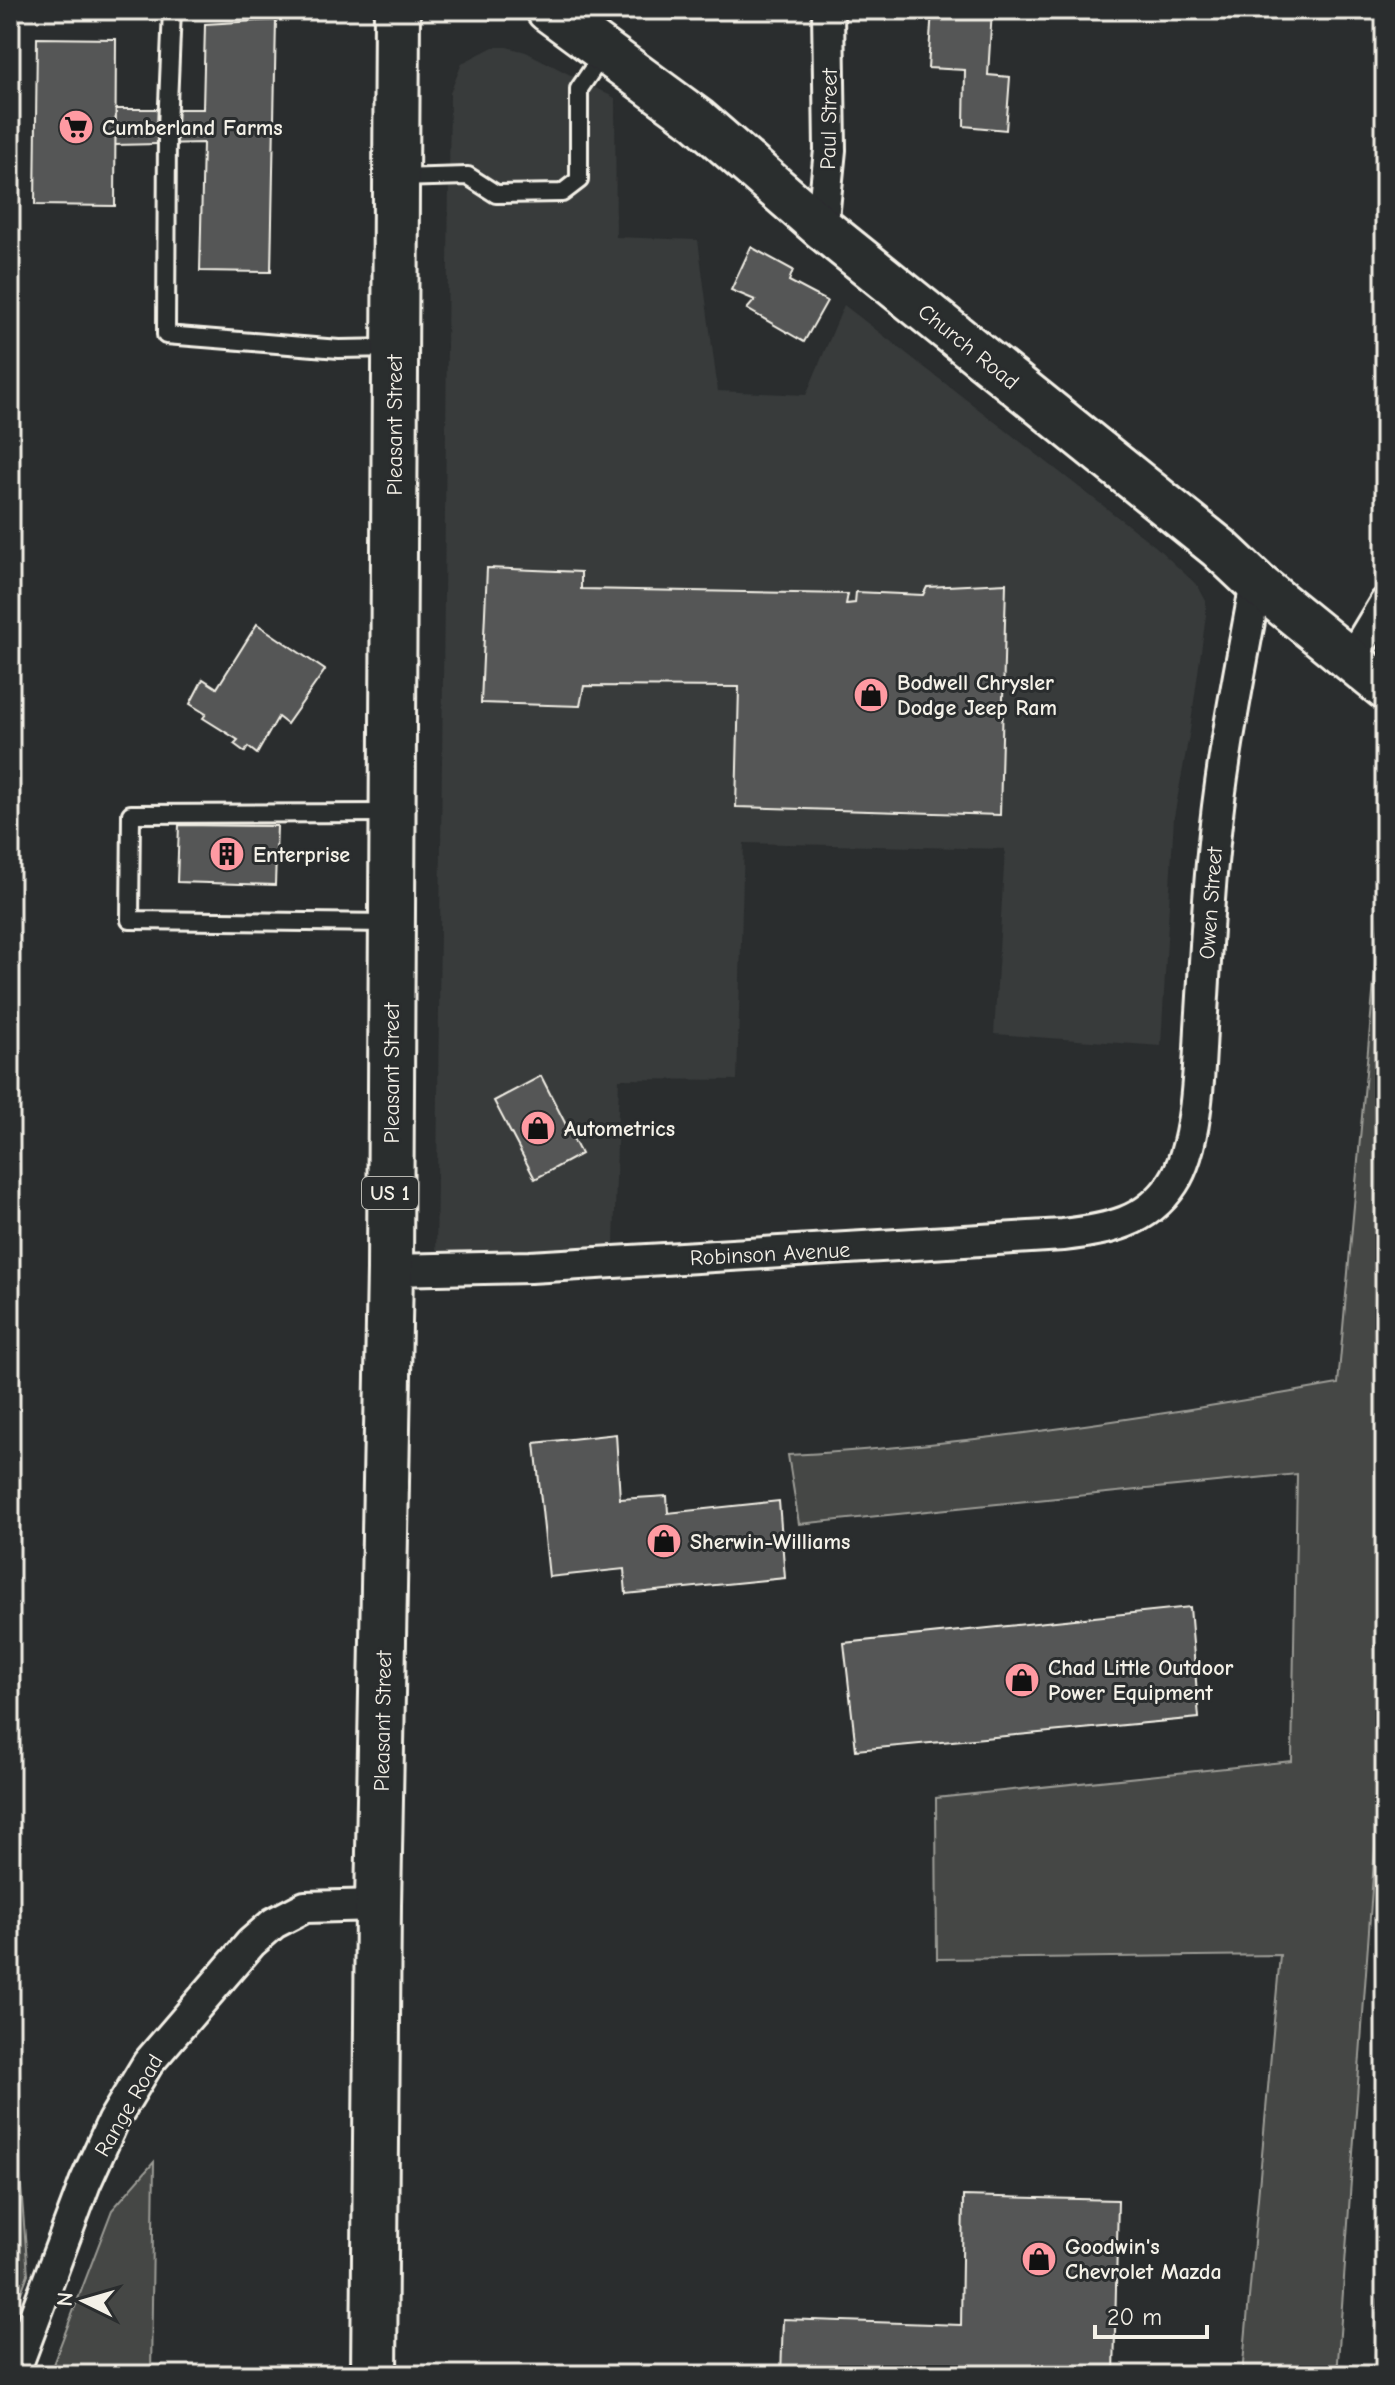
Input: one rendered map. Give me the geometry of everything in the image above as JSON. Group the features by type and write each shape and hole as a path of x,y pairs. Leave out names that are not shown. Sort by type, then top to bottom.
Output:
{"highway":[{"name":"Pleasant Street","path":"374,2375 378,1905 390,1270 397,10"}],"street":[{"name":"Church Road","path":"548,10 698,120 822,228 1219,548 1256,583 1385,688"},
{"name":"Paul Street","path":"822,228 830,150 828,10"},
{"name":"Owen Street","path":"1147,1212 1174,1182 1188,1148 1198,1080 1213,851 1231,722 1256,583"},
{"path":"1350,661 1385,603"},
{"name":"Robinson Avenue","path":"390,1270 530,1267 1063,1235 1106,1230 1147,1212"},
{"name":"Range Road","path":"13,2375 85,2183 113,2121 148,2063 251,1943 274,1923 305,1907 378,1905"}],"lane":[{"path":"172,10 167,127 166,335 339,349 395,348"},
{"path":"396,179 468,176 496,194 562,193 579,180 579,89 605,50"},
{"path":"392,813 131,814 130,920 392,923"}],"shaded area":[{"path":"493,47 526,52 615,98 616,237 698,240 718,391 806,395 844,305 1155,546 1198,586 1206,601 1206,616 1174,817 1161,1046 994,1034 1005,849 744,843 737,1080 619,1079 614,1246 436,1258 450,93 462,63"},
{"path":"1385,860 1385,1708 1337,2375 1242,2375 1280,1955 937,1959 936,1798 1292,1761 1297,1474 799,1524 788,1455 995,1437 1338,1384"},
{"path":"10,2049 28,2274 10,2322"},
{"path":"154,2162 151,2375 49,2375 112,2210"}],"building":[{"path":"932,10 992,10 988,75 1010,77 1006,130 964,126 965,70 928,68"},
{"name":"Cumberland Farms","path":"276,20 271,272 200,271 203,143 115,145 116,109 203,109 205,24"},
{"name":"Cumberland Farms","path":"37,38 116,39 115,206 35,205"},
{"path":"751,247 793,270 789,281 827,301 804,342 747,309 755,300 731,290"},
{"name":"Bodwell Chrysler Dodge Jeep Ram","path":"487,568 581,572 581,589 848,594 846,604 855,603 856,592 923,595 927,587 1006,583 1000,815 736,807 739,687 584,686 580,706 481,703"},
{"path":"257,624 325,670 287,724 278,717 257,754 248,747 245,752 234,744 238,740 203,718 206,714 190,704 203,679 217,688"},
{"name":"Enterprise","path":"179,825 277,826 275,885 177,882"},
{"name":"Autometrics","path":"541,1076 581,1154 535,1179 494,1101"},
{"name":"Sherwin-Williams","path":"616,1434 620,1499 667,1496 668,1513 779,1501 785,1578 626,1594 624,1569 549,1577 535,1443"},
{"name":"Chad Little Outdoor Power Equipment","path":"1190,1607 1199,1718 856,1750 844,1643"},
{"name":"Goodwin's Chevrolet Mazda","path":"963,2196 1118,2200 1114,2375 921,2371 921,2375 781,2375 783,2319 961,2325"}],"railway":[{"path":"1376,2375 1385,2248"}],"place":[{"name":"Cumberland Farms","path":"76,127"},
{"name":"Bodwell Chrysler Dodge Jeep Ram","path":"871,695"},
{"name":"Enterprise","path":"227,854"},
{"name":"Autometrics","path":"538,1128"},
{"name":"Sherwin-Williams","path":"664,1541"},
{"name":"Chad Little Outdoor Power Equipment","path":"1022,1680"},
{"name":"Goodwin's Chevrolet Mazda","path":"1039,2259"}]}
